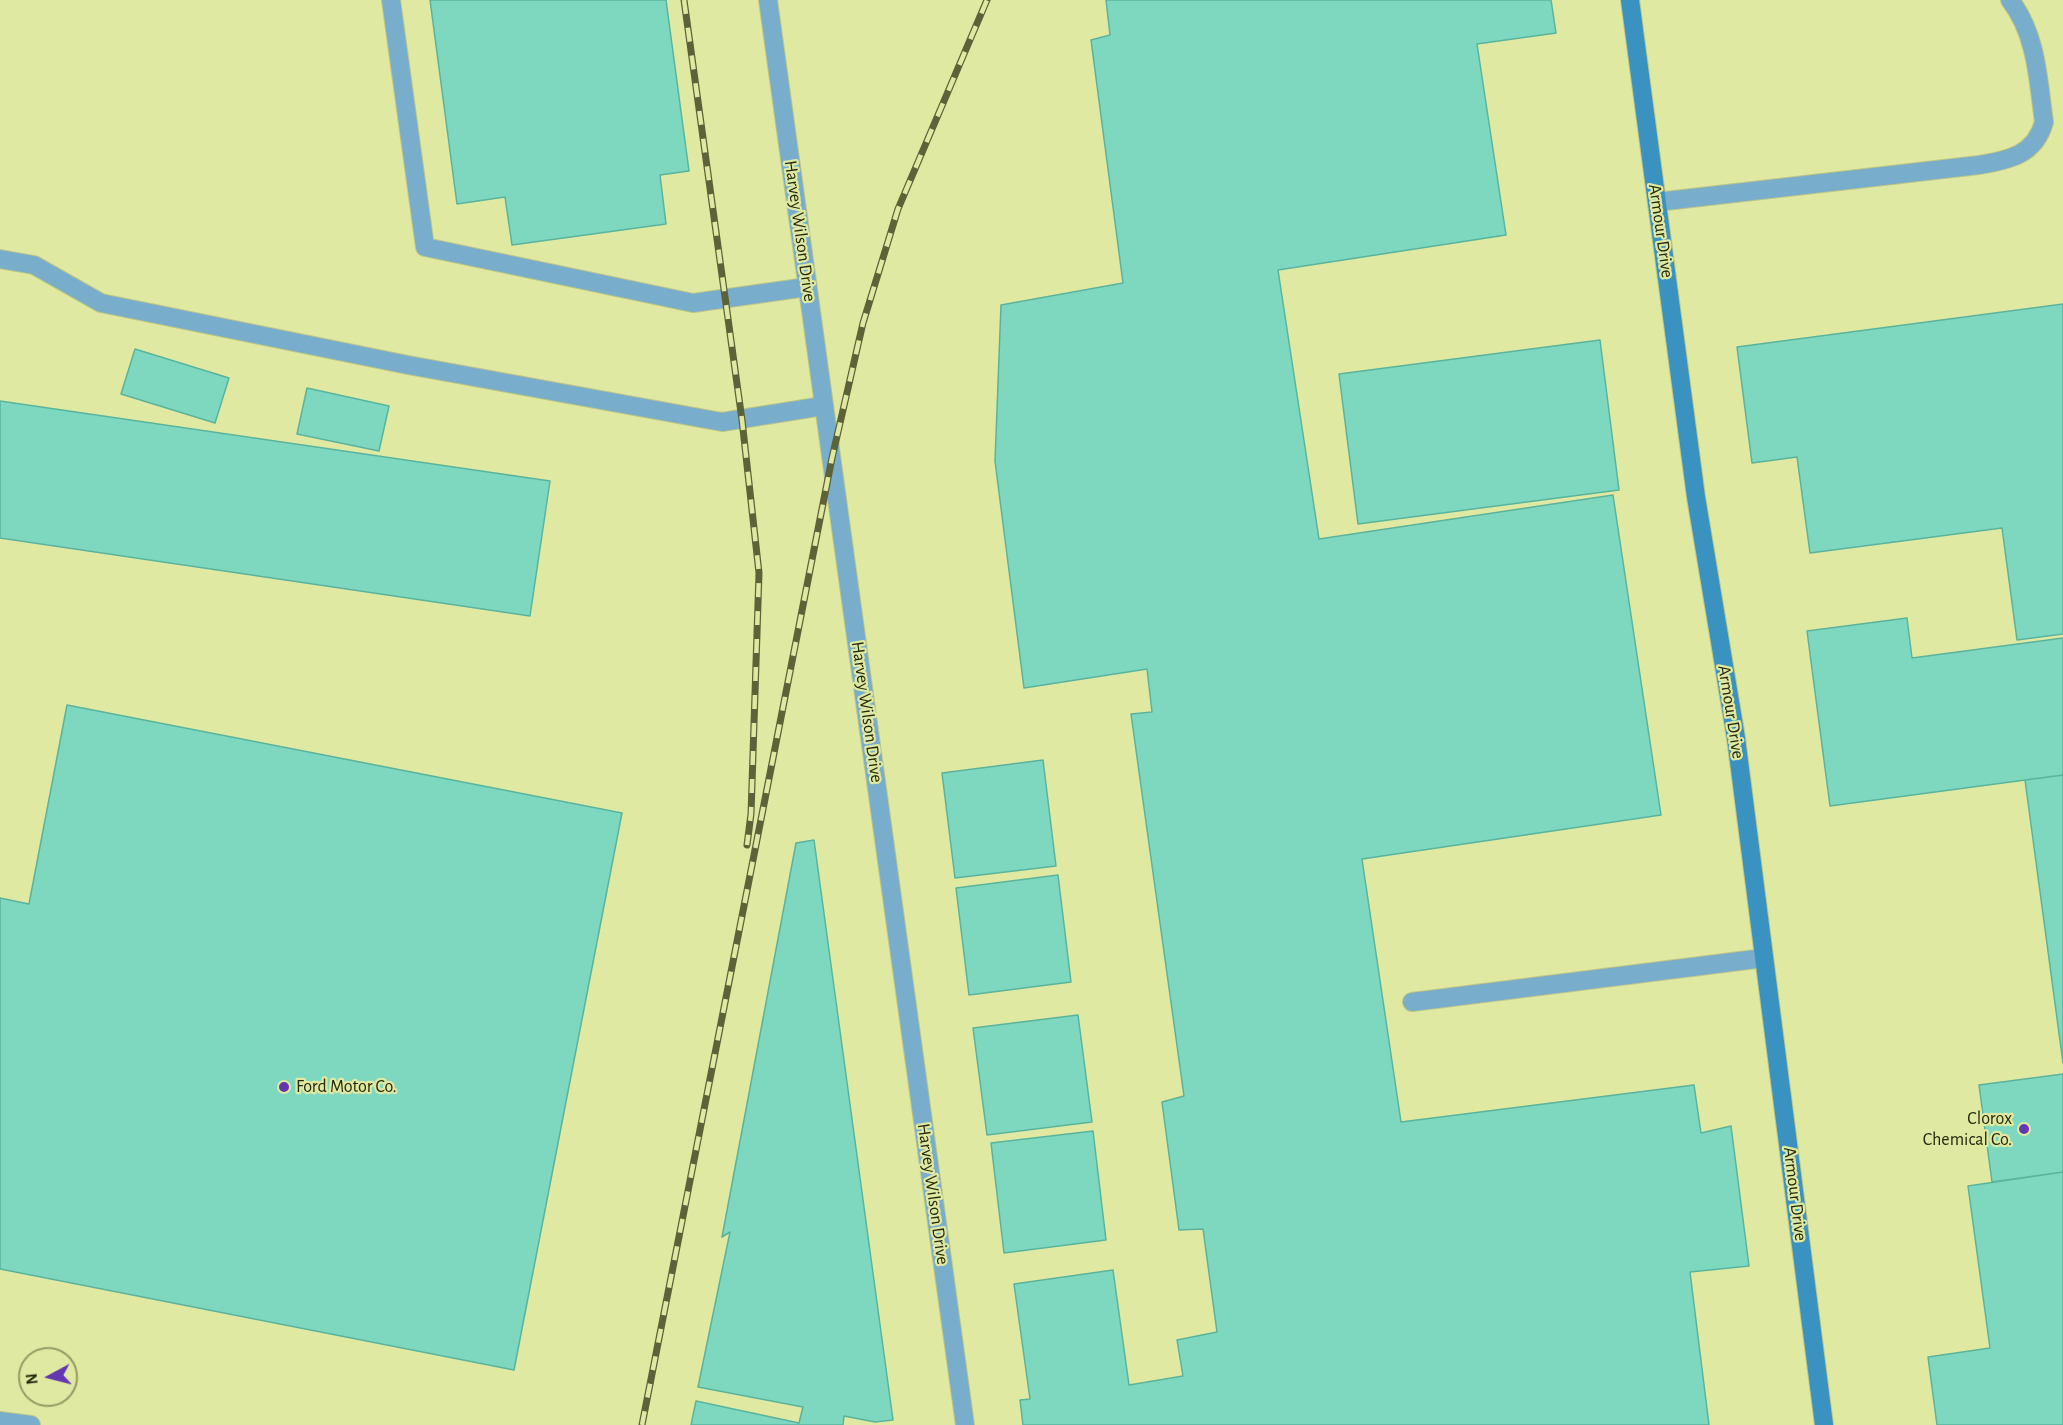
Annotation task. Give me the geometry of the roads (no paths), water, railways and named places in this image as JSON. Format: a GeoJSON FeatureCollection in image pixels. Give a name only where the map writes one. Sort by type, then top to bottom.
{"type":"FeatureCollection","features":[{"type":"Feature","properties":{"kind":"street"},"geometry":{"type":"LineString","coordinates":[[391,0],[425,247],[693,303],[807,287]]}},
{"type":"Feature","properties":{"kind":"street","name":"Harvey Wilson Drive"},"geometry":{"type":"LineString","coordinates":[[768,0],[965,1425]]}},
{"type":"Feature","properties":{"kind":"street","name":"Armour Drive"},"geometry":{"type":"LineString","coordinates":[[1630,0],[1696,497],[1736,738],[1824,1425]]}},
{"type":"Feature","properties":{"kind":"street"},"geometry":{"type":"LineString","coordinates":[[1657,202],[1979,165],[2010,160],[2025,153],[2041,134],[2044,122],[2033,44],[2018,10],[2010,0]]}},
{"type":"Feature","properties":{"kind":"street"},"geometry":{"type":"LineString","coordinates":[[0,259],[34,265],[101,303],[408,365],[722,422],[823,406]]}},
{"type":"Feature","properties":{"kind":"street"},"geometry":{"type":"LineString","coordinates":[[1412,1002],[1764,958]]}},
{"type":"Feature","properties":{"kind":"street"},"geometry":{"type":"LineString","coordinates":[[0,1421],[31,1425]]}},
{"type":"Feature","properties":{"kind":"railway"},"geometry":{"type":"LineString","coordinates":[[684,0],[742,420],[759,573],[751,814],[747,845]]}},
{"type":"Feature","properties":{"kind":"railway"},"geometry":{"type":"LineString","coordinates":[[642,1425],[832,458],[863,323],[898,209],[987,0]]}},
{"type":"Feature","properties":{"kind":"place","name":"Ford Motor Co."},"geometry":{"type":"Point","coordinates":[284,1087]}},
{"type":"Feature","properties":{"kind":"place","name":"Clorox Chemical Co."},"geometry":{"type":"Point","coordinates":[2024,1129]}}]}
